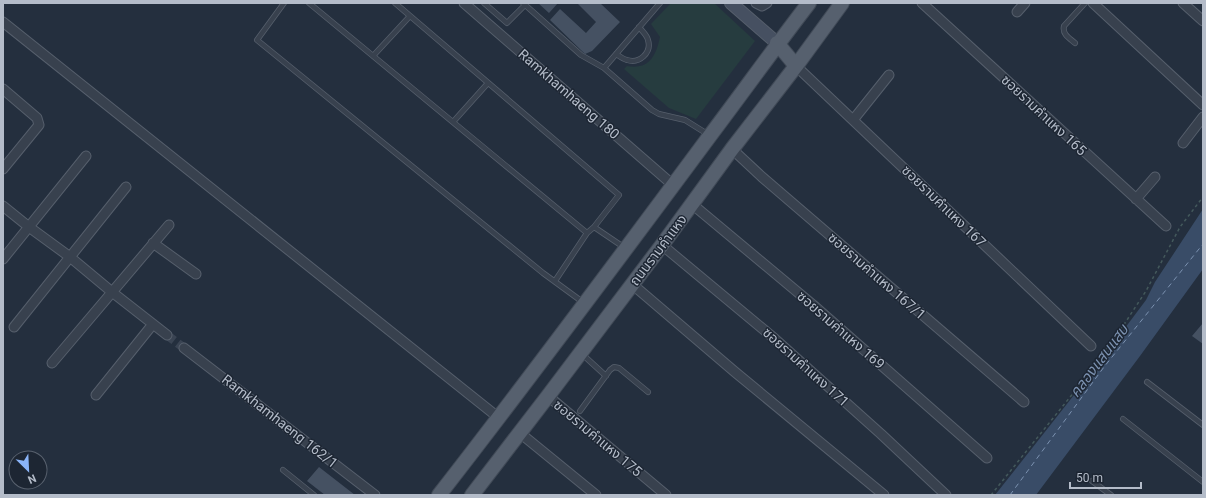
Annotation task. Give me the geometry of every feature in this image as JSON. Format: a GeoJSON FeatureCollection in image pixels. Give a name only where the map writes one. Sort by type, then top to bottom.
{"type":"FeatureCollection","features":[{"type":"Feature","properties":{"kind":"main road","name":"ถนนรามคำแหง"},"geometry":{"type":"LineString","coordinates":[[439,495],[586,304],[625,248],[710,136],[777,43],[809,3]]}},
{"type":"Feature","properties":{"kind":"main road","name":"ถนนรามคำแหง"},"geometry":{"type":"LineString","coordinates":[[472,495],[662,245],[842,3]]}},
{"type":"Feature","properties":{"kind":"main road"},"geometry":{"type":"LineString","coordinates":[[777,43],[796,66]]}},
{"type":"Feature","properties":{"kind":"street","name":"Ramkhamhaeng 180"},"geometry":{"type":"LineString","coordinates":[[464,3],[673,185]]}},
{"type":"Feature","properties":{"kind":"street"},"geometry":{"type":"LineString","coordinates":[[731,3],[777,43]]}},
{"type":"Feature","properties":{"kind":"street"},"geometry":{"type":"LineString","coordinates":[[756,3],[762,6],[767,3]]}},
{"type":"Feature","properties":{"kind":"street","name":"ซอยรามคำแหง 165"},"geometry":{"type":"LineString","coordinates":[[922,3],[1166,226]]}},
{"type":"Feature","properties":{"kind":"street"},"geometry":{"type":"LineString","coordinates":[[1017,12],[1025,3]]}},
{"type":"Feature","properties":{"kind":"street"},"geometry":{"type":"LineString","coordinates":[[1093,3],[1203,104]]}},
{"type":"Feature","properties":{"kind":"street"},"geometry":{"type":"LineString","coordinates":[[1183,3],[1203,21]]}},
{"type":"Feature","properties":{"kind":"street"},"geometry":{"type":"LineString","coordinates":[[3,22],[499,418]]}},
{"type":"Feature","properties":{"kind":"street","name":"ซอยรามคำแหง 167"},"geometry":{"type":"LineString","coordinates":[[796,66],[1091,346]]}},
{"type":"Feature","properties":{"kind":"street"},"geometry":{"type":"LineString","coordinates":[[853,120],[889,75]]}},
{"type":"Feature","properties":{"kind":"street"},"geometry":{"type":"LineString","coordinates":[[3,89],[37,118],[39,125],[3,169]]}},
{"type":"Feature","properties":{"kind":"street"},"geometry":{"type":"LineString","coordinates":[[1183,143],[1203,117]]}},
{"type":"Feature","properties":{"kind":"street","name":"ซอยรามคำแหง 167/1"},"geometry":{"type":"LineString","coordinates":[[732,149],[768,182],[1024,402]]}},
{"type":"Feature","properties":{"kind":"street"},"geometry":{"type":"LineString","coordinates":[[3,260],[86,156]]}},
{"type":"Feature","properties":{"kind":"street"},"geometry":{"type":"LineString","coordinates":[[1136,200],[1155,177]]}},
{"type":"Feature","properties":{"kind":"street"},"geometry":{"type":"LineString","coordinates":[[14,327],[126,187]]}},
{"type":"Feature","properties":{"kind":"street","name":"ซอยรามคำแหง 169"},"geometry":{"type":"LineString","coordinates":[[692,204],[813,305],[987,458]]}},
{"type":"Feature","properties":{"kind":"street"},"geometry":{"type":"LineString","coordinates":[[3,206],[168,335]]}},
{"type":"Feature","properties":{"kind":"street"},"geometry":{"type":"LineString","coordinates":[[52,363],[169,225]]}},
{"type":"Feature","properties":{"kind":"street"},"geometry":{"type":"LineString","coordinates":[[153,243],[196,274]]}},
{"type":"Feature","properties":{"kind":"street","name":"ซอยรามคำแหง 171"},"geometry":{"type":"LineString","coordinates":[[662,245],[775,339],[881,434],[946,495]]}},
{"type":"Feature","properties":{"kind":"street"},"geometry":{"type":"LineString","coordinates":[[632,284],[734,372],[884,495]]}},
{"type":"Feature","properties":{"kind":"street"},"geometry":{"type":"LineString","coordinates":[[96,395],[154,324]]}},
{"type":"Feature","properties":{"kind":"street","name":"Ramkhamhaeng 162/1"},"geometry":{"type":"LineString","coordinates":[[184,348],[375,495]]}},
{"type":"Feature","properties":{"kind":"street","name":"ซอยรามคำแหง 175"},"geometry":{"type":"LineString","coordinates":[[548,396],[666,495]]}},
{"type":"Feature","properties":{"kind":"street"},"geometry":{"type":"LineString","coordinates":[[520,433],[596,495]]}},
{"type":"Feature","properties":{"kind":"lane"},"geometry":{"type":"LineString","coordinates":[[284,3],[257,40],[555,281],[586,304]]}},
{"type":"Feature","properties":{"kind":"lane"},"geometry":{"type":"LineString","coordinates":[[309,3],[587,233]]}},
{"type":"Feature","properties":{"kind":"lane"},"geometry":{"type":"LineString","coordinates":[[395,3],[619,195],[594,227],[587,233],[555,281]]}},
{"type":"Feature","properties":{"kind":"lane"},"geometry":{"type":"LineString","coordinates":[[484,3],[507,22],[524,4],[581,55],[604,68],[652,110],[659,114],[685,120],[710,136]]}},
{"type":"Feature","properties":{"kind":"lane"},"geometry":{"type":"LineString","coordinates":[[604,68],[660,3]]}},
{"type":"Feature","properties":{"kind":"lane"},"geometry":{"type":"LineString","coordinates":[[1075,43],[1065,34],[1063,30],[1064,26],[1085,3]]}},
{"type":"Feature","properties":{"kind":"lane"},"geometry":{"type":"LineString","coordinates":[[373,56],[410,16]]}},
{"type":"Feature","properties":{"kind":"lane"},"geometry":{"type":"LineString","coordinates":[[616,54],[631,61],[641,60],[645,56],[648,51],[649,41],[639,27]]}},
{"type":"Feature","properties":{"kind":"lane"},"geometry":{"type":"LineString","coordinates":[[453,122],[488,83]]}},
{"type":"Feature","properties":{"kind":"lane"},"geometry":{"type":"LineString","coordinates":[[594,227],[625,248]]}},
{"type":"Feature","properties":{"kind":"lane"},"geometry":{"type":"LineString","coordinates":[[580,353],[606,376]]}},
{"type":"Feature","properties":{"kind":"lane"},"geometry":{"type":"LineString","coordinates":[[580,410],[610,370],[614,367],[618,368],[648,392]]}},
{"type":"Feature","properties":{"kind":"lane"},"geometry":{"type":"LineString","coordinates":[[1147,382],[1203,425]]}},
{"type":"Feature","properties":{"kind":"lane"},"geometry":{"type":"LineString","coordinates":[[1123,419],[1203,482]]}},
{"type":"Feature","properties":{"kind":"lane"},"geometry":{"type":"LineString","coordinates":[[283,470],[314,495]]}},
{"type":"Feature","properties":{"kind":"lane"},"geometry":{"type":"LineString","coordinates":[[1092,481],[1111,495]]}},
{"type":"Feature","properties":{"kind":"path"},"geometry":{"type":"LineString","coordinates":[[990,495],[1079,386],[1123,326],[1146,291],[1183,223],[1203,197]]}},
{"type":"Feature","properties":{"kind":"green space"},"geometry":{"type":"Polygon","coordinates":[[[671,3],[714,3],[755,41],[696,119],[669,108],[624,69],[627,66],[635,67],[646,64],[654,56],[660,37],[651,24],[671,3]]]}},
{"type":"Feature","properties":{"kind":"water"},"geometry":{"type":"Polygon","coordinates":[[[1203,209],[1203,269],[1140,356],[1036,495],[995,495],[1089,376],[1146,300],[1155,282],[1203,209]]]}},
{"type":"Feature","properties":{"kind":"building"},"geometry":{"type":"Polygon","coordinates":[[[538,3],[558,3],[549,13],[538,3]]]}},
{"type":"Feature","properties":{"kind":"building"},"geometry":{"type":"Polygon","coordinates":[[[577,3],[600,3],[620,22],[592,51],[585,54],[550,20],[560,9],[586,33],[596,22],[577,3]]]}},
{"type":"Feature","properties":{"kind":"building"},"geometry":{"type":"Polygon","coordinates":[[[1203,323],[1203,344],[1192,336],[1203,323]]]}},
{"type":"Feature","properties":{"kind":"building"},"geometry":{"type":"Polygon","coordinates":[[[319,467],[355,495],[325,495],[307,481],[319,467]]]}},
{"type":"Feature","properties":{"kind":"ferry route"},"geometry":{"type":"LineString","coordinates":[[1010,495],[1104,367],[1203,244]]}},
{"type":"Feature","properties":{"kind":"tunnel"},"geometry":{"type":"LineString","coordinates":[[167,335],[184,348]]}},
{"type":"Feature","properties":{"kind":"water label","name":"คลองแสนแสบ"},"geometry":{"type":"Point","coordinates":[1099,361]}}]}
